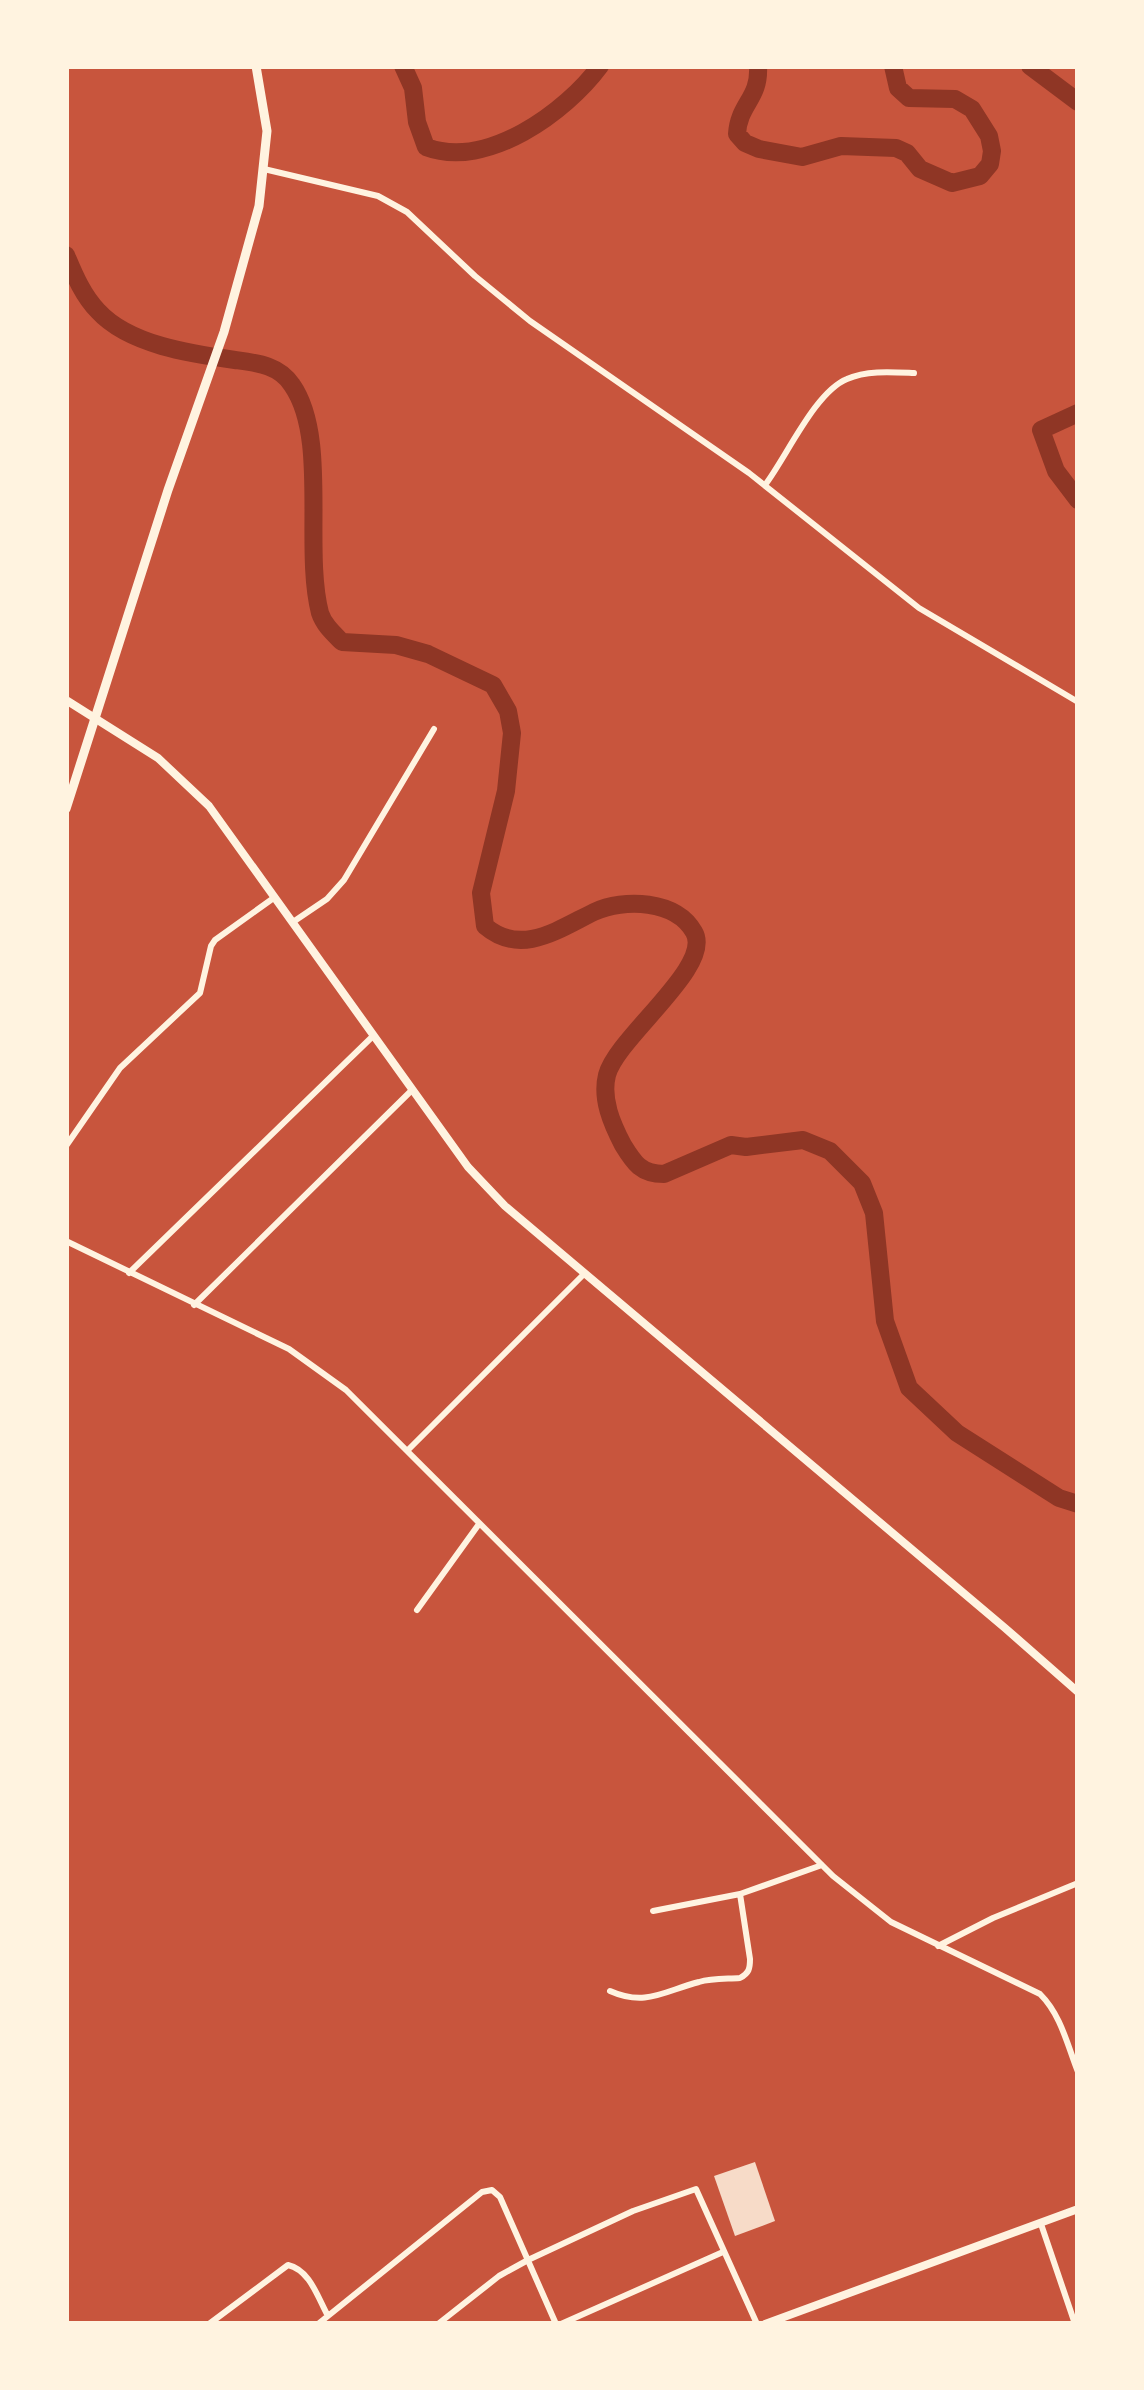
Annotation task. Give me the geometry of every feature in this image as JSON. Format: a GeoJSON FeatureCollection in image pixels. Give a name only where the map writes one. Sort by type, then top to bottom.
{"type":"FeatureCollection","features":[{"type":"Feature","properties":{"kind":"main road"},"geometry":{"type":"LineString","coordinates":[[66,809],[167,490],[224,332],[260,206],[267,147],[256,66]]}},
{"type":"Feature","properties":{"kind":"street"},"geometry":{"type":"LineString","coordinates":[[264,169],[378,196],[406,212],[530,321],[765,485],[919,608],[1078,702]]}},
{"type":"Feature","properties":{"kind":"street"},"geometry":{"type":"LineString","coordinates":[[765,485],[827,392],[852,376],[914,373]]}},
{"type":"Feature","properties":{"kind":"street"},"geometry":{"type":"LineString","coordinates":[[66,700],[158,758],[195,790],[488,1190],[1078,1692]]}},
{"type":"Feature","properties":{"kind":"street"},"geometry":{"type":"LineString","coordinates":[[292,922],[327,899],[344,880],[434,729]]}},
{"type":"Feature","properties":{"kind":"street"},"geometry":{"type":"LineString","coordinates":[[66,1146],[120,1068],[200,993],[215,940],[275,897]]}},
{"type":"Feature","properties":{"kind":"street"},"geometry":{"type":"LineString","coordinates":[[129,1273],[373,1036]]}},
{"type":"Feature","properties":{"kind":"street"},"geometry":{"type":"LineString","coordinates":[[194,1305],[412,1090]]}},
{"type":"Feature","properties":{"kind":"street"},"geometry":{"type":"LineString","coordinates":[[66,1241],[289,1349],[322,1370],[863,1901],[892,1922],[1040,1994],[1060,2024],[1078,2072]]}},
{"type":"Feature","properties":{"kind":"street"},"geometry":{"type":"LineString","coordinates":[[407,1450],[584,1274]]}},
{"type":"Feature","properties":{"kind":"street"},"geometry":{"type":"LineString","coordinates":[[418,1610],[478,1524]]}},
{"type":"Feature","properties":{"kind":"street"},"geometry":{"type":"LineString","coordinates":[[653,1911],[740,1894],[822,1865]]}},
{"type":"Feature","properties":{"kind":"street"},"geometry":{"type":"LineString","coordinates":[[938,1946],[1078,1883]]}},
{"type":"Feature","properties":{"kind":"street"},"geometry":{"type":"LineString","coordinates":[[610,1990],[646,1999],[702,1981],[745,1976],[750,1968],[740,1894]]}},
{"type":"Feature","properties":{"kind":"street"},"geometry":{"type":"LineString","coordinates":[[438,2324],[527,2260],[696,2188],[761,2324],[1078,2210]]}},
{"type":"Feature","properties":{"kind":"street"},"geometry":{"type":"LineString","coordinates":[[318,2324],[482,2192],[493,2190],[558,2324],[723,2252]]}},
{"type":"Feature","properties":{"kind":"street"},"geometry":{"type":"LineString","coordinates":[[1041,2224],[1075,2324]]}},
{"type":"Feature","properties":{"kind":"street"},"geometry":{"type":"LineString","coordinates":[[209,2324],[289,2265],[304,2272],[328,2316]]}},
{"type":"Feature","properties":{"kind":"building"},"geometry":{"type":"Polygon","coordinates":[[[755,2162],[775,2221],[735,2236],[714,2176],[755,2162]]]}},
{"type":"Feature","properties":{"kind":"waterway"},"geometry":{"type":"LineString","coordinates":[[403,66],[413,88],[426,147],[450,152],[474,151],[523,132],[567,101],[600,66]]}},
{"type":"Feature","properties":{"kind":"waterway"},"geometry":{"type":"LineString","coordinates":[[758,66],[756,86],[737,134],[745,143],[802,157],[841,146],[896,148],[920,169],[952,183],[980,176],[990,164],[992,151],[989,136],[972,109],[955,99],[909,98],[898,88],[893,66]]}},
{"type":"Feature","properties":{"kind":"waterway"},"geometry":{"type":"LineString","coordinates":[[1030,66],[1078,102]]}},
{"type":"Feature","properties":{"kind":"waterway"},"geometry":{"type":"LineString","coordinates":[[66,255],[93,305],[126,332],[181,351],[267,366],[292,385],[310,434],[315,586],[320,613],[335,635],[342,642],[396,645],[428,654],[493,685],[508,711],[512,733],[506,791],[481,893],[485,926],[499,935],[526,940],[594,912],[634,904],[675,913],[694,932],[696,946],[690,963],[614,1059],[607,1075],[609,1111],[635,1162],[644,1170],[664,1174],[731,1145],[803,1140],[830,1151],[862,1183],[874,1213],[885,1321],[909,1388],[957,1433],[1059,1498],[1078,1504]]}},
{"type":"Feature","properties":{"kind":"waterway"},"geometry":{"type":"LineString","coordinates":[[1078,413],[1041,430],[1056,471],[1078,500]]}}]}
